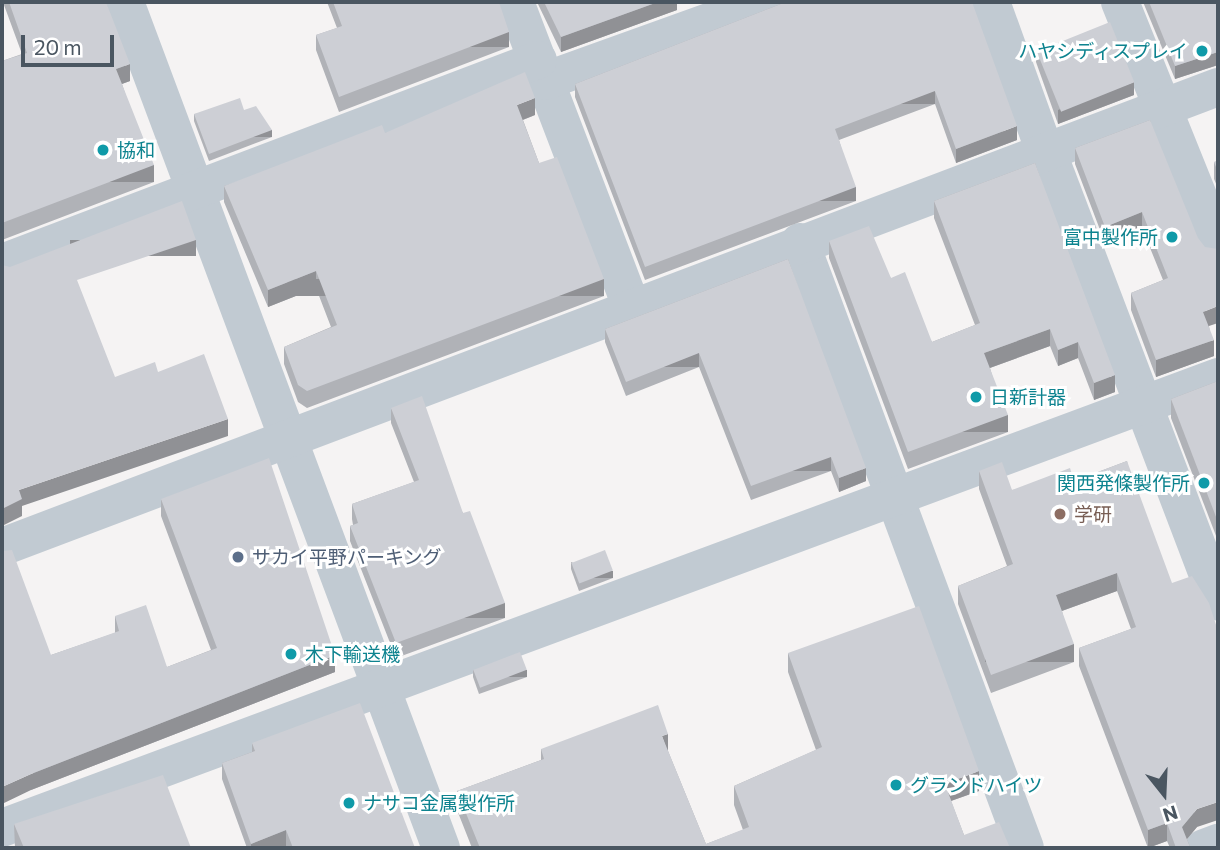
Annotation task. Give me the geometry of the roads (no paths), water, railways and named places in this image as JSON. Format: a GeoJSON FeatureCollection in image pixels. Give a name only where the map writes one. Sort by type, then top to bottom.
{"type":"FeatureCollection","features":[{"type":"Feature","properties":{"kind":"street"},"geometry":{"type":"LineString","coordinates":[[125,2],[441,848]]}},
{"type":"Feature","properties":{"kind":"street"},"geometry":{"type":"LineString","coordinates":[[516,2],[631,306]]}},
{"type":"Feature","properties":{"kind":"street"},"geometry":{"type":"LineString","coordinates":[[2,264],[196,189],[542,70],[764,2]]}},
{"type":"Feature","properties":{"kind":"street"},"geometry":{"type":"LineString","coordinates":[[991,2],[1218,602]]}},
{"type":"Feature","properties":{"kind":"street"},"geometry":{"type":"LineString","coordinates":[[1121,2],[1218,246]]}},
{"type":"Feature","properties":{"kind":"street"},"geometry":{"type":"LineString","coordinates":[[2,547],[291,442],[631,306],[1218,87]]}},
{"type":"Feature","properties":{"kind":"street"},"geometry":{"type":"LineString","coordinates":[[800,242],[1025,848]]}},
{"type":"Feature","properties":{"kind":"street"},"geometry":{"type":"LineString","coordinates":[[2,828],[1218,377]]}},
{"type":"Feature","properties":{"kind":"street"},"geometry":{"type":"LineString","coordinates":[[1204,848],[1218,843]]}},
{"type":"Feature","properties":{"kind":"place","name":"ハヤシディスプレイ"},"geometry":{"type":"Point","coordinates":[1202,51]}},
{"type":"Feature","properties":{"kind":"place","name":"協和"},"geometry":{"type":"Point","coordinates":[103,150]}},
{"type":"Feature","properties":{"kind":"place","name":"富中製作所"},"geometry":{"type":"Point","coordinates":[1172,237]}},
{"type":"Feature","properties":{"kind":"place","name":"日新計器"},"geometry":{"type":"Point","coordinates":[976,397]}},
{"type":"Feature","properties":{"kind":"place","name":"関西発條製作所"},"geometry":{"type":"Point","coordinates":[1204,483]}},
{"type":"Feature","properties":{"kind":"place","name":"学研"},"geometry":{"type":"Point","coordinates":[1060,514]}},
{"type":"Feature","properties":{"kind":"place","name":"サカイ平野パーキング"},"geometry":{"type":"Point","coordinates":[238,557]}},
{"type":"Feature","properties":{"kind":"place","name":"木下輸送機"},"geometry":{"type":"Point","coordinates":[291,654]}},
{"type":"Feature","properties":{"kind":"place","name":"グランドハイツ"},"geometry":{"type":"Point","coordinates":[896,785]}},
{"type":"Feature","properties":{"kind":"place","name":"ナサコ金属製作所"},"geometry":{"type":"Point","coordinates":[349,803]}}]}
